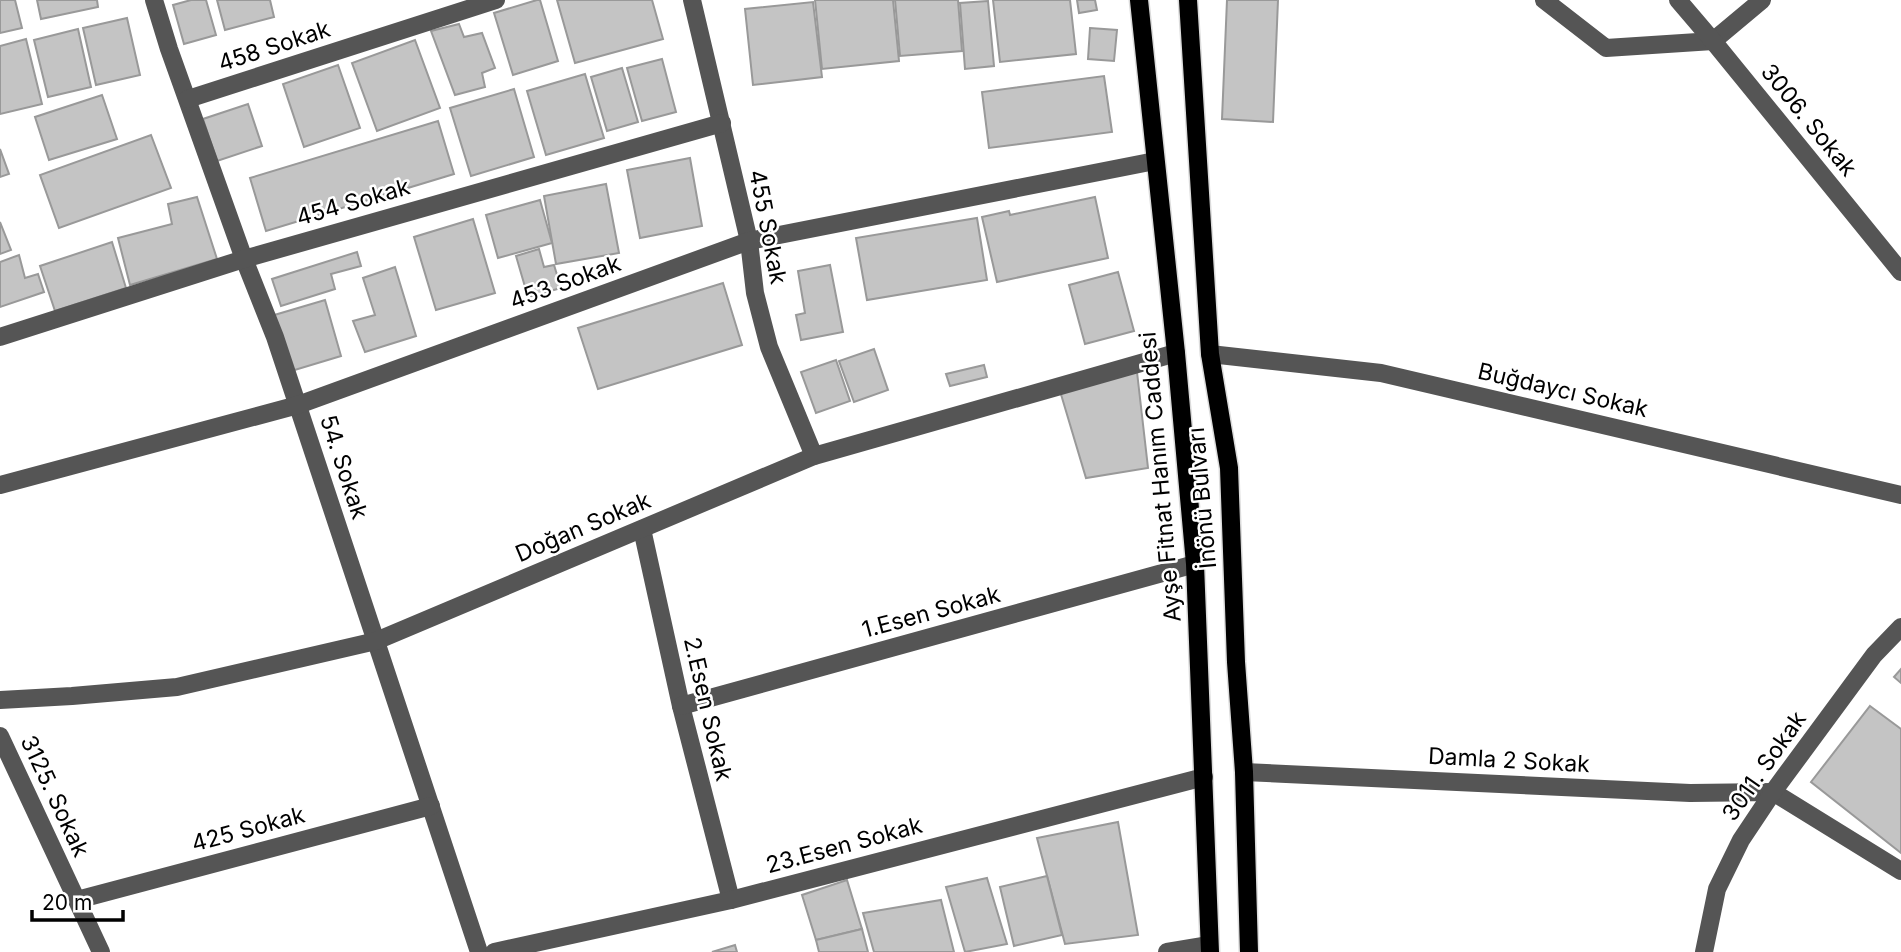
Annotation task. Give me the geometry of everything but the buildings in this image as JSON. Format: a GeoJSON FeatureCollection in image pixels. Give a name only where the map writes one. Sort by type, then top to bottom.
{"type":"FeatureCollection","features":[{"type":"Feature","properties":{"kind":"main road","name":"Ayşe Fitnat Hanım Caddesi"},"geometry":{"type":"LineString","coordinates":[[1139,0],[1195,564],[1209,948]]}},
{"type":"Feature","properties":{"kind":"main road","name":"İnönü Bulvarı"},"geometry":{"type":"LineString","coordinates":[[1188,0],[1210,354],[1229,468],[1236,662],[1244,772],[1249,952]]}},
{"type":"Feature","properties":{"kind":"street","name":"54. Sokak"},"geometry":{"type":"LineString","coordinates":[[154,0],[244,259],[275,337],[480,952]]}},
{"type":"Feature","properties":{"kind":"street","name":"458 Sokak"},"geometry":{"type":"LineString","coordinates":[[188,99],[496,0]]}},
{"type":"Feature","properties":{"kind":"street","name":"455 Sokak"},"geometry":{"type":"LineString","coordinates":[[692,0],[749,241],[755,293],[769,347],[814,456]]}},
{"type":"Feature","properties":{"kind":"street"},"geometry":{"type":"LineString","coordinates":[[1544,0],[1606,48],[1713,41],[1762,0]]}},
{"type":"Feature","properties":{"kind":"street","name":"3006. Sokak"},"geometry":{"type":"LineString","coordinates":[[1678,0],[1901,272]]}},
{"type":"Feature","properties":{"kind":"street","name":"454 Sokak"},"geometry":{"type":"LineString","coordinates":[[0,337],[244,259],[722,123]]}},
{"type":"Feature","properties":{"kind":"street","name":"453 Sokak"},"geometry":{"type":"LineString","coordinates":[[0,485],[298,405],[749,241],[1155,161]]}},
{"type":"Feature","properties":{"kind":"street","name":"Doğan Sokak"},"geometry":{"type":"LineString","coordinates":[[0,700],[177,687],[376,641],[814,456],[1176,353]]}},
{"type":"Feature","properties":{"kind":"street","name":"Buğdaycı Sokak"},"geometry":{"type":"LineString","coordinates":[[1210,354],[1381,373],[1901,495]]}},
{"type":"Feature","properties":{"kind":"street","name":"2.Esen Sokak"},"geometry":{"type":"LineString","coordinates":[[642,529],[681,706],[731,900]]}},
{"type":"Feature","properties":{"kind":"street","name":"1.Esen Sokak"},"geometry":{"type":"LineString","coordinates":[[681,706],[1195,564]]}},
{"type":"Feature","properties":{"kind":"street","name":"3011. Sokak"},"geometry":{"type":"LineString","coordinates":[[1704,952],[1717,889],[1741,840],[1874,655],[1901,627]]}},
{"type":"Feature","properties":{"kind":"street","name":"3125. Sokak"},"geometry":{"type":"LineString","coordinates":[[0,736],[101,952]]}},
{"type":"Feature","properties":{"kind":"street","name":"Damla 2 Sokak"},"geometry":{"type":"LineString","coordinates":[[1244,772],[1690,793],[1773,792]]}},
{"type":"Feature","properties":{"kind":"street","name":"23.Esen Sokak"},"geometry":{"type":"LineString","coordinates":[[494,952],[731,900],[1204,777]]}},
{"type":"Feature","properties":{"kind":"street"},"geometry":{"type":"LineString","coordinates":[[1773,792],[1901,870]]}},
{"type":"Feature","properties":{"kind":"street","name":"425 Sokak"},"geometry":{"type":"LineString","coordinates":[[77,900],[431,806]]}},
{"type":"Feature","properties":{"kind":"street"},"geometry":{"type":"LineString","coordinates":[[1167,952],[1209,948]]}}]}
